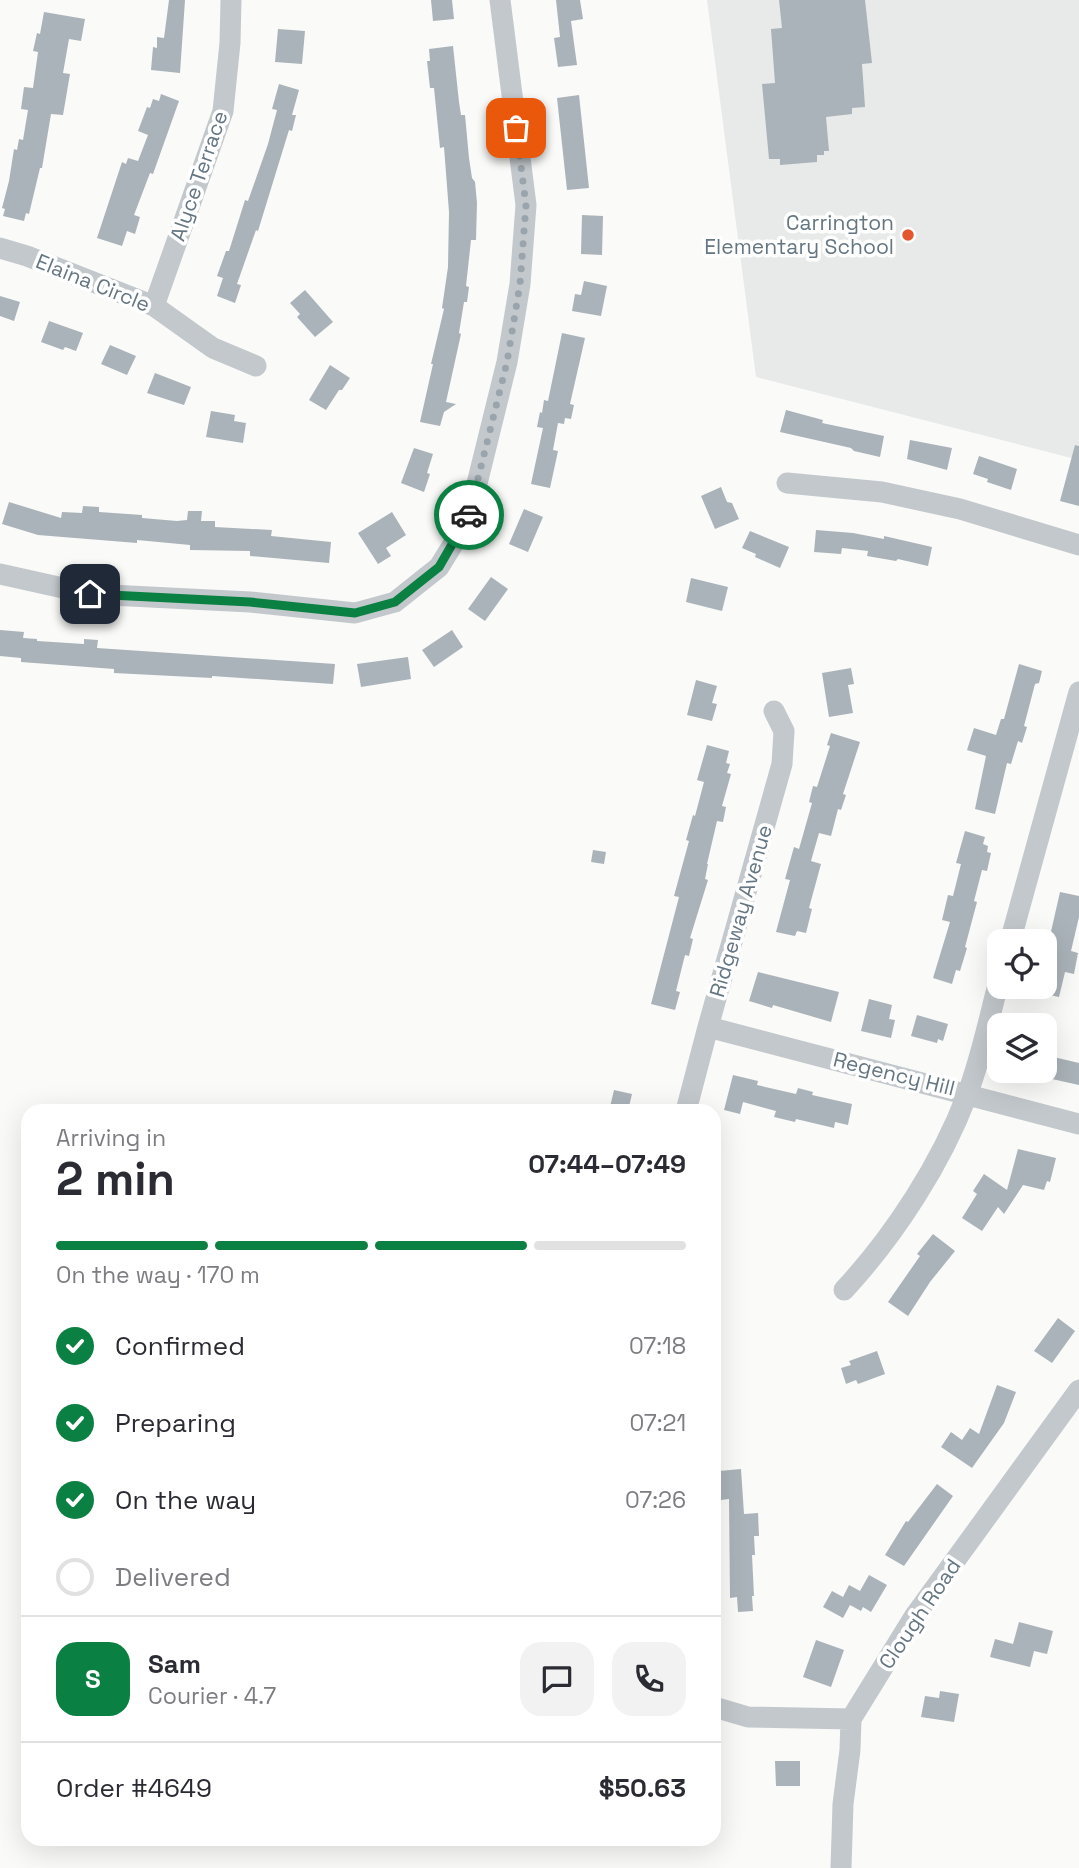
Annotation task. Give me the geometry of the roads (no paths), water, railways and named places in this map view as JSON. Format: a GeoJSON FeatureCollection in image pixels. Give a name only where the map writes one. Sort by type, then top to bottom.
{"type":"FeatureCollection","features":[{"type":"Feature","properties":{"kind":"street","name":"Alyce Terrace"},"geometry":{"type":"LineString","coordinates":[[154,306],[223,111],[232,0]]}},
{"type":"Feature","properties":{"kind":"street"},"geometry":{"type":"LineString","coordinates":[[0,573],[90,594],[250,602],[355,613],[395,602],[439,567],[468,520],[507,362],[520,284],[526,205],[500,0]]}},
{"type":"Feature","properties":{"kind":"street","name":"Elaina Circle"},"geometry":{"type":"LineString","coordinates":[[0,248],[154,306],[213,348],[256,366]]}},
{"type":"Feature","properties":{"kind":"street"},"geometry":{"type":"LineString","coordinates":[[787,483],[883,492],[960,509],[1079,545]]}},
{"type":"Feature","properties":{"kind":"street"},"geometry":{"type":"LineString","coordinates":[[1014,929],[1079,692]]}},
{"type":"Feature","properties":{"kind":"street","name":"Ridgeway Avenue"},"geometry":{"type":"LineString","coordinates":[[688,1104],[782,764],[784,731],[774,711]]}},
{"type":"Feature","properties":{"kind":"street"},"geometry":{"type":"LineString","coordinates":[[844,1290],[874,1258],[952,1131],[968,1094],[994,999]]}},
{"type":"Feature","properties":{"kind":"street","name":"Regency Hill"},"geometry":{"type":"LineString","coordinates":[[708,1027],[1079,1124]]}},
{"type":"Feature","properties":{"kind":"street","name":"Clough Road"},"geometry":{"type":"LineString","coordinates":[[841,1868],[843,1804],[851,1719],[914,1617],[1079,1390]]}},
{"type":"Feature","properties":{"kind":"street"},"geometry":{"type":"LineString","coordinates":[[721,1709],[748,1717],[851,1719]]}},
{"type":"Feature","properties":{"kind":"place","name":"Carrington Elementary School"},"geometry":{"type":"Point","coordinates":[908,235]}}]}
